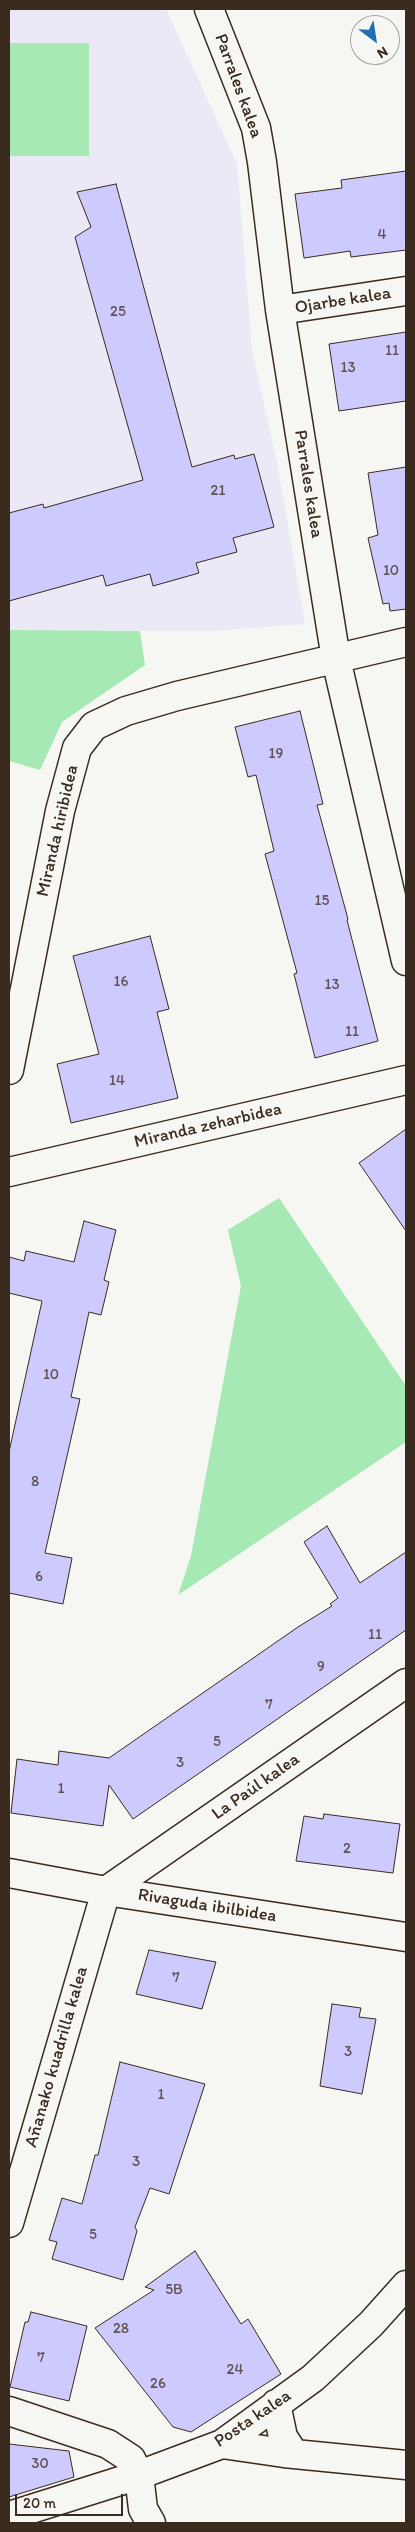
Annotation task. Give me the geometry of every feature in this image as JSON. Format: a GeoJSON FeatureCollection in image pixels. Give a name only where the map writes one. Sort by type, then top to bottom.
{"type":"FeatureCollection","features":[{"type":"Feature","properties":{"kind":"street","name":"Parrales kalea"},"geometry":{"type":"LineString","coordinates":[[209,9],[256,128],[262,162],[280,310],[336,659],[406,961]]}},
{"type":"Feature","properties":{"kind":"street","name":"Ojarbe kalea"},"geometry":{"type":"LineString","coordinates":[[280,310],[406,291]]}},
{"type":"Feature","properties":{"kind":"street","name":"Miranda hiribidea"},"geometry":{"type":"LineString","coordinates":[[9,1070],[60,811],[77,748],[94,726],[126,711],[177,696],[406,642]]}},
{"type":"Feature","properties":{"kind":"street","name":"Miranda zeharbidea"},"geometry":{"type":"LineString","coordinates":[[9,1172],[406,1080]]}},
{"type":"Feature","properties":{"kind":"street","name":"La Paúl kalea"},"geometry":{"type":"LineString","coordinates":[[106,1891],[406,1683]]}},
{"type":"Feature","properties":{"kind":"street","name":"Rivaguda ibilbidea"},"geometry":{"type":"LineString","coordinates":[[9,1873],[106,1891],[406,1937]]}},
{"type":"Feature","properties":{"kind":"street","name":"Añanako kuadrilla kalea"},"geometry":{"type":"LineString","coordinates":[[9,2223],[106,1891]]}},
{"type":"Feature","properties":{"kind":"street","name":"Posta kalea"},"geometry":{"type":"LineString","coordinates":[[9,2516],[139,2476],[222,2444],[313,2378],[371,2324],[406,2285]]}},
{"type":"Feature","properties":{"kind":"street"},"geometry":{"type":"LineString","coordinates":[[276,2404],[283,2437],[294,2454]]}},
{"type":"Feature","properties":{"kind":"street"},"geometry":{"type":"LineString","coordinates":[[9,2411],[108,2444],[131,2459],[139,2476],[143,2509],[151,2523]]}},
{"type":"Feature","properties":{"kind":"street"},"geometry":{"type":"LineString","coordinates":[[222,2444],[294,2454],[406,2465]]}},
{"type":"Feature","properties":{"kind":"shaded area"},"geometry":{"type":"Polygon","coordinates":[[[9,9],[166,9],[237,164],[252,351],[277,462],[305,624],[212,631],[9,630],[9,9]]]}},
{"type":"Feature","properties":{"kind":"green space"},"geometry":{"type":"Polygon","coordinates":[[[9,43],[89,43],[89,156],[9,156],[9,43]]]}},
{"type":"Feature","properties":{"kind":"green space"},"geometry":{"type":"Polygon","coordinates":[[[9,630],[140,631],[145,665],[62,722],[40,770],[9,761],[9,630]]]}},
{"type":"Feature","properties":{"kind":"green space"},"geometry":{"type":"Polygon","coordinates":[[[279,1198],[406,1386],[406,1442],[178,1595],[191,1556],[241,1286],[228,1230],[279,1198]]]}},
{"type":"Feature","properties":{"kind":"building"},"geometry":{"type":"Polygon","coordinates":[[[406,171],[406,250],[351,257],[350,251],[304,258],[295,194],[342,188],[341,180],[406,171]]]}},
{"type":"Feature","properties":{"kind":"building"},"geometry":{"type":"Polygon","coordinates":[[[116,184],[192,467],[234,455],[235,459],[254,454],[274,527],[233,538],[237,552],[196,563],[199,573],[153,586],[150,574],[106,586],[103,575],[9,601],[9,513],[43,504],[44,508],[143,480],[75,237],[91,227],[77,192],[116,184]]]}},
{"type":"Feature","properties":{"kind":"building"},"geometry":{"type":"Polygon","coordinates":[[[406,332],[406,401],[339,411],[329,344],[406,332]]]}},
{"type":"Feature","properties":{"kind":"building"},"geometry":{"type":"Polygon","coordinates":[[[406,467],[406,609],[390,611],[389,603],[383,604],[368,538],[378,535],[368,473],[406,467]]]}},
{"type":"Feature","properties":{"kind":"building"},"geometry":{"type":"Polygon","coordinates":[[[300,711],[323,804],[317,805],[378,1041],[315,1058],[294,974],[297,973],[265,854],[274,851],[256,775],[248,777],[235,727],[300,711]]]}},
{"type":"Feature","properties":{"kind":"building"},"geometry":{"type":"Polygon","coordinates":[[[150,936],[169,1009],[157,1012],[178,1098],[71,1123],[57,1064],[99,1054],[73,956],[150,936]]]}},
{"type":"Feature","properties":{"kind":"building"},"geometry":{"type":"Polygon","coordinates":[[[406,1129],[406,1231],[359,1163],[406,1129]]]}},
{"type":"Feature","properties":{"kind":"building"},"geometry":{"type":"Polygon","coordinates":[[[84,1221],[116,1230],[104,1280],[109,1282],[101,1315],[89,1312],[71,1397],[80,1399],[45,1553],[72,1558],[63,1604],[9,1593],[9,1452],[42,1301],[9,1293],[9,1257],[24,1261],[26,1251],[74,1262],[84,1221]]]}},
{"type":"Feature","properties":{"kind":"building"},"geometry":{"type":"Polygon","coordinates":[[[327,1526],[360,1583],[406,1552],[406,1630],[133,1819],[109,1785],[103,1826],[11,1813],[17,1759],[58,1765],[59,1751],[109,1758],[298,1627],[332,1606],[330,1604],[338,1598],[304,1542],[327,1526]]]}},
{"type":"Feature","properties":{"kind":"building"},"geometry":{"type":"Polygon","coordinates":[[[324,1814],[400,1824],[393,1873],[296,1861],[304,1816],[323,1819],[324,1814]]]}},
{"type":"Feature","properties":{"kind":"building"},"geometry":{"type":"Polygon","coordinates":[[[149,1950],[216,1962],[202,2009],[136,1994],[149,1950]]]}},
{"type":"Feature","properties":{"kind":"building"},"geometry":{"type":"Polygon","coordinates":[[[332,2004],[361,2008],[359,2017],[376,2019],[362,2094],[320,2086],[332,2004]]]}},
{"type":"Feature","properties":{"kind":"building"},"geometry":{"type":"Polygon","coordinates":[[[120,2062],[205,2084],[169,2194],[150,2188],[135,2227],[137,2231],[123,2280],[52,2259],[57,2242],[49,2240],[62,2198],[82,2204],[95,2155],[98,2155],[120,2062]]]}},
{"type":"Feature","properties":{"kind":"building"},"geometry":{"type":"Polygon","coordinates":[[[195,2251],[241,2324],[248,2319],[281,2374],[191,2432],[173,2427],[95,2328],[154,2290],[145,2287],[195,2251]]]}},
{"type":"Feature","properties":{"kind":"building"},"geometry":{"type":"Polygon","coordinates":[[[31,2312],[87,2326],[69,2401],[10,2387],[25,2322],[28,2322],[31,2312]]]}},
{"type":"Feature","properties":{"kind":"building"},"geometry":{"type":"Polygon","coordinates":[[[9,2444],[69,2451],[74,2477],[9,2497],[9,2444]]]}}]}
